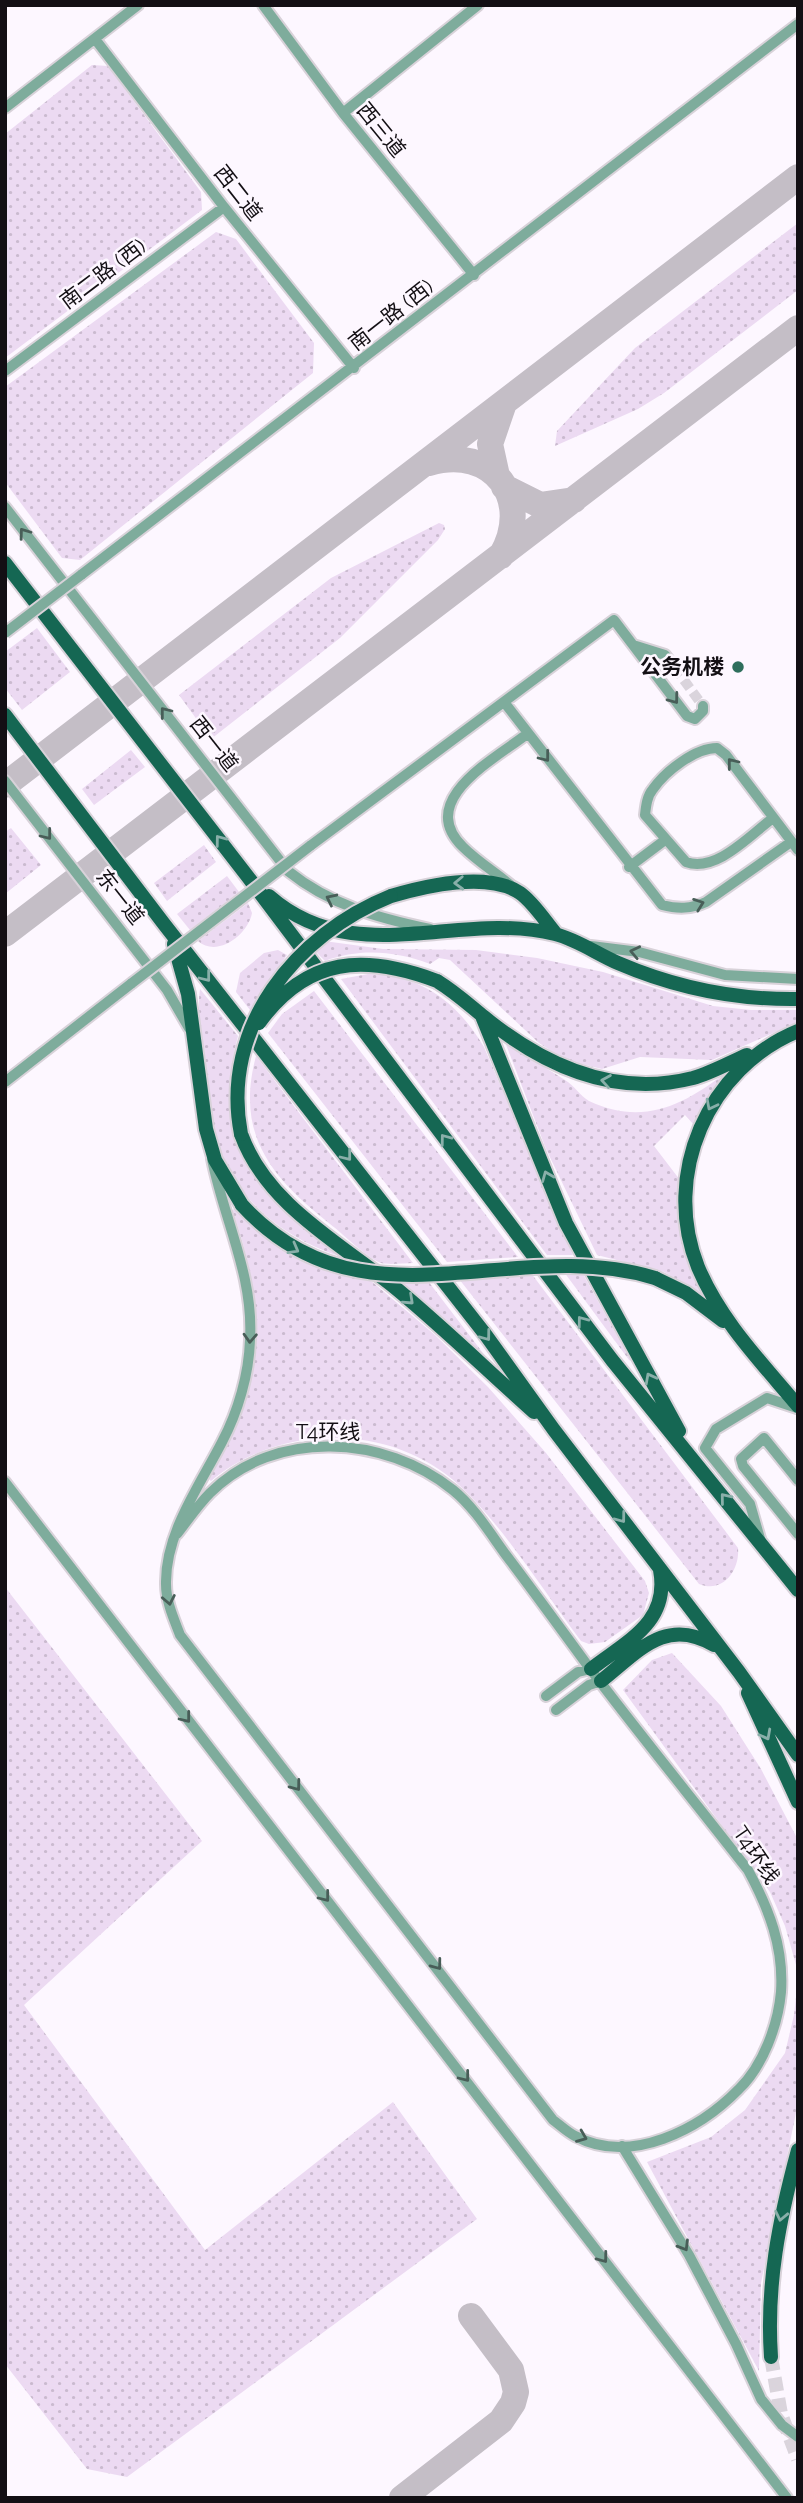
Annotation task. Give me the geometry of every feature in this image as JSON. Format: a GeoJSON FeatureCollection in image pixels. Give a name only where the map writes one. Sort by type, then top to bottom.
{"type":"FeatureCollection","features":[{"type":"Feature","properties":{"kind":"main road"},"geometry":{"type":"LineString","coordinates":[[5,563],[248,877],[612,1360],[798,1590]]}},
{"type":"Feature","properties":{"kind":"main road"},"geometry":{"type":"LineString","coordinates":[[5,715],[164,924],[477,1324],[554,1430],[739,1672],[798,1755]]}},
{"type":"Feature","properties":{"kind":"main road"},"geometry":{"type":"LineString","coordinates":[[248,877],[303,921],[340,933],[383,937],[488,928],[556,934],[617,962],[683,986],[745,999],[798,999]]}},
{"type":"Feature","properties":{"kind":"main road"},"geometry":{"type":"LineString","coordinates":[[554,1430],[399,1291],[275,1192],[253,1164],[241,1134],[236,1092],[246,1041],[269,994],[302,952],[352,914],[391,896],[419,888],[469,883],[502,886],[519,892],[556,934]]}},
{"type":"Feature","properties":{"kind":"main road"},"geometry":{"type":"LineString","coordinates":[[164,924],[182,967],[196,1042],[206,1129],[215,1160],[242,1205],[261,1226],[293,1248],[338,1268],[367,1273],[430,1275],[593,1266],[654,1278],[706,1306],[737,1334],[798,1407]]}},
{"type":"Feature","properties":{"kind":"main road"},"geometry":{"type":"LineString","coordinates":[[246,1041],[286,994],[315,974],[333,967],[384,964],[437,981],[463,997],[482,1016],[536,1054],[573,1073],[604,1081],[639,1085],[674,1082],[711,1072],[798,1031]]}},
{"type":"Feature","properties":{"kind":"main road"},"geometry":{"type":"LineString","coordinates":[[482,1016],[566,1223],[695,1460]]}},
{"type":"Feature","properties":{"kind":"main road"},"geometry":{"type":"LineString","coordinates":[[737,1334],[705,1280],[692,1247],[688,1180],[698,1134],[724,1084],[767,1045]]}},
{"type":"Feature","properties":{"kind":"main road"},"geometry":{"type":"LineString","coordinates":[[591,1669],[654,1617],[663,1586],[659,1568]]}},
{"type":"Feature","properties":{"kind":"main road"},"geometry":{"type":"LineString","coordinates":[[601,1681],[650,1642],[665,1634],[698,1636],[722,1650]]}},
{"type":"Feature","properties":{"kind":"main road"},"geometry":{"type":"LineString","coordinates":[[739,1672],[798,1802]]}},
{"type":"Feature","properties":{"kind":"main road"},"geometry":{"type":"LineString","coordinates":[[771,2357],[768,2313],[772,2265],[798,2150]]}},
{"type":"Feature","properties":{"kind":"street"},"geometry":{"type":"LineString","coordinates":[[5,108],[138,5]]}},
{"type":"Feature","properties":{"kind":"street","name":"西三道"},"geometry":{"type":"LineString","coordinates":[[263,5],[343,113],[474,275]]}},
{"type":"Feature","properties":{"kind":"street"},"geometry":{"type":"LineString","coordinates":[[343,113],[478,5]]}},
{"type":"Feature","properties":{"kind":"street","name":"南一路 (西)"},"geometry":{"type":"LineString","coordinates":[[5,633],[354,368],[798,24]]}},
{"type":"Feature","properties":{"kind":"street","name":"西二道"},"geometry":{"type":"LineString","coordinates":[[95,38],[224,207],[354,368]]}},
{"type":"Feature","properties":{"kind":"street","name":"南二路 (西)"},"geometry":{"type":"LineString","coordinates":[[5,371],[224,207]]}},
{"type":"Feature","properties":{"kind":"street","name":"西一道"},"geometry":{"type":"LineString","coordinates":[[5,507],[289,871],[310,888],[358,911],[443,931]]}},
{"type":"Feature","properties":{"kind":"street"},"geometry":{"type":"LineString","coordinates":[[5,1082],[310,846],[614,620],[687,716],[695,719],[704,711],[703,706]]}},
{"type":"Feature","properties":{"kind":"street"},"geometry":{"type":"LineString","coordinates":[[634,645],[665,655],[675,668]]}},
{"type":"Feature","properties":{"kind":"street"},"geometry":{"type":"LineString","coordinates":[[504,702],[629,867],[662,905],[694,907],[706,902],[794,846],[726,755],[717,748],[709,748],[690,757],[651,790],[645,815],[686,862],[705,864],[773,818]]}},
{"type":"Feature","properties":{"kind":"street"},"geometry":{"type":"LineString","coordinates":[[519,892],[463,847],[451,829],[449,806],[459,786],[527,734]]}},
{"type":"Feature","properties":{"kind":"street","name":"东一道"},"geometry":{"type":"LineString","coordinates":[[5,781],[167,990],[196,1042]]}},
{"type":"Feature","properties":{"kind":"street"},"geometry":{"type":"LineString","coordinates":[[629,867],[665,840]]}},
{"type":"Feature","properties":{"kind":"street"},"geometry":{"type":"LineString","coordinates":[[585,946],[639,952],[725,975],[798,979]]}},
{"type":"Feature","properties":{"kind":"street"},"geometry":{"type":"LineString","coordinates":[[177,1534],[235,1411],[246,1377],[250,1341],[244,1271],[218,1189],[206,1129]]}},
{"type":"Feature","properties":{"kind":"street"},"geometry":{"type":"LineString","coordinates":[[762,1545],[750,1504],[705,1448],[716,1429],[767,1398],[798,1407]]}},
{"type":"Feature","properties":{"kind":"street"},"geometry":{"type":"LineString","coordinates":[[798,1480],[764,1438],[741,1459],[743,1466],[798,1534]]}},
{"type":"Feature","properties":{"kind":"street","name":"T4环线"},"geometry":{"type":"LineString","coordinates":[[318,1447],[351,1447],[388,1455],[420,1468],[454,1491],[483,1524],[591,1669],[748,1870],[775,1928],[780,1960],[781,1993],[775,2022],[762,2057],[740,2088],[697,2125],[656,2142],[622,2146],[576,2136],[553,2120],[180,1635],[170,1609],[166,1584],[169,1559],[177,1534],[211,1492],[254,1462],[285,1451],[318,1447]]}},
{"type":"Feature","properties":{"kind":"street"},"geometry":{"type":"LineString","coordinates":[[5,1482],[788,2498]]}},
{"type":"Feature","properties":{"kind":"street"},"geometry":{"type":"LineString","coordinates":[[546,1696],[579,1672],[591,1669]]}},
{"type":"Feature","properties":{"kind":"street"},"geometry":{"type":"LineString","coordinates":[[556,1710],[589,1685],[601,1681]]}},
{"type":"Feature","properties":{"kind":"street"},"geometry":{"type":"LineString","coordinates":[[622,2146],[689,2255],[736,2344],[761,2399],[782,2426],[798,2437]]}},
{"type":"Feature","properties":{"kind":"shaded area"},"geometry":{"type":"Polygon","coordinates":[[[92,65],[108,66],[201,192],[202,210],[5,358],[5,134],[92,65]]]}},
{"type":"Feature","properties":{"kind":"shaded area"},"geometry":{"type":"Polygon","coordinates":[[[798,223],[798,290],[664,393],[638,409],[555,446],[557,431],[635,348],[798,223]]]}},
{"type":"Feature","properties":{"kind":"shaded area"},"geometry":{"type":"Polygon","coordinates":[[[216,232],[236,239],[314,343],[313,373],[80,560],[62,558],[5,482],[5,387],[216,232]]]}},
{"type":"Feature","properties":{"kind":"shaded area"},"geometry":{"type":"Polygon","coordinates":[[[439,523],[444,525],[445,529],[438,540],[340,638],[211,739],[179,695],[331,578],[439,523]]]}},
{"type":"Feature","properties":{"kind":"shaded area"},"geometry":{"type":"Polygon","coordinates":[[[37,628],[70,672],[22,710],[5,688],[5,652],[37,628]]]}},
{"type":"Feature","properties":{"kind":"shaded area"},"geometry":{"type":"Polygon","coordinates":[[[131,750],[145,767],[94,805],[82,789],[131,750]]]}},
{"type":"Feature","properties":{"kind":"shaded area"},"geometry":{"type":"Polygon","coordinates":[[[11,828],[41,865],[5,894],[5,832],[11,828]]]}},
{"type":"Feature","properties":{"kind":"shaded area"},"geometry":{"type":"Polygon","coordinates":[[[204,845],[216,862],[167,901],[154,883],[204,845]]]}},
{"type":"Feature","properties":{"kind":"shaded area"},"geometry":{"type":"Polygon","coordinates":[[[227,876],[239,892],[190,930],[177,914],[227,876]]]}},
{"type":"Feature","properties":{"kind":"shaded area"},"geometry":{"type":"Polygon","coordinates":[[[248,903],[252,913],[249,921],[245,929],[231,942],[214,947],[198,941],[248,903]]]}},
{"type":"Feature","properties":{"kind":"shaded area"},"geometry":{"type":"Polygon","coordinates":[[[324,941],[383,949],[476,950],[537,958],[603,972],[713,1006],[751,1010],[798,1010],[798,1022],[712,1060],[640,1057],[602,1069],[565,1060],[539,1043],[450,960],[439,958],[430,964],[404,956],[364,953],[325,961],[315,951],[324,941]]]}},
{"type":"Feature","properties":{"kind":"shaded area"},"geometry":{"type":"Polygon","coordinates":[[[278,950],[287,955],[250,1010],[236,992],[240,973],[264,953],[278,950]]]}},
{"type":"Feature","properties":{"kind":"shaded area"},"geometry":{"type":"Polygon","coordinates":[[[368,974],[405,979],[436,994],[450,1004],[473,1031],[484,1047],[573,1255],[547,1255],[341,979],[368,974]]]}},
{"type":"Feature","properties":{"kind":"shaded area"},"geometry":{"type":"Polygon","coordinates":[[[200,989],[238,1036],[230,1077],[230,1112],[236,1142],[248,1168],[266,1192],[289,1214],[349,1259],[301,1240],[280,1226],[260,1210],[230,1172],[220,1148],[212,1116],[200,1017],[200,989]]]}},
{"type":"Feature","properties":{"kind":"shaded area"},"geometry":{"type":"Polygon","coordinates":[[[314,991],[518,1257],[447,1262],[268,1033],[282,1014],[314,991]]]}},
{"type":"Feature","properties":{"kind":"shaded area"},"geometry":{"type":"Polygon","coordinates":[[[505,1042],[568,1082],[589,1101],[627,1112],[661,1109],[677,1103],[724,1074],[694,1125],[685,1115],[654,1146],[680,1180],[682,1211],[709,1298],[664,1272],[597,1255],[546,1149],[505,1042]]]}},
{"type":"Feature","properties":{"kind":"shaded area"},"geometry":{"type":"Polygon","coordinates":[[[256,1056],[413,1263],[385,1264],[376,1261],[309,1207],[275,1171],[263,1152],[250,1109],[256,1056]]]}},
{"type":"Feature","properties":{"kind":"shaded area"},"geometry":{"type":"Polygon","coordinates":[[[236,1208],[275,1245],[304,1262],[370,1280],[435,1335],[488,1387],[546,1453],[645,1581],[649,1593],[643,1615],[605,1642],[589,1644],[581,1641],[508,1540],[476,1502],[432,1465],[402,1450],[369,1441],[336,1438],[302,1440],[270,1448],[239,1462],[211,1481],[209,1479],[227,1446],[240,1413],[254,1348],[255,1315],[251,1281],[244,1246],[232,1210],[236,1208]]]}},
{"type":"Feature","properties":{"kind":"shaded area"},"geometry":{"type":"Polygon","coordinates":[[[564,1272],[582,1272],[631,1361],[629,1360],[564,1272]]]}},
{"type":"Feature","properties":{"kind":"shaded area"},"geometry":{"type":"Polygon","coordinates":[[[531,1273],[738,1548],[733,1572],[722,1583],[716,1586],[699,1584],[459,1279],[531,1273]]]}},
{"type":"Feature","properties":{"kind":"shaded area"},"geometry":{"type":"Polygon","coordinates":[[[400,1281],[428,1281],[486,1357],[484,1357],[400,1281]]]}},
{"type":"Feature","properties":{"kind":"shaded area"},"geometry":{"type":"Polygon","coordinates":[[[5,1587],[202,1841],[24,2005],[205,2250],[393,2102],[477,2219],[127,2477],[87,2469],[5,2364],[5,1587]]]}},
{"type":"Feature","properties":{"kind":"shaded area"},"geometry":{"type":"Polygon","coordinates":[[[672,1653],[721,1706],[761,1769],[798,1840],[798,1972],[785,1926],[770,1892],[623,1690],[652,1660],[672,1653]]]}},
{"type":"Feature","properties":{"kind":"shaded area"},"geometry":{"type":"Polygon","coordinates":[[[798,1979],[798,2103],[761,2283],[759,2371],[647,2162],[711,2137],[745,2110],[785,2053],[794,2015],[798,1979]]]}},
{"type":"Feature","properties":{"kind":"taxiway"},"geometry":{"type":"LineString","coordinates":[[5,785],[798,177]]}},
{"type":"Feature","properties":{"kind":"taxiway"},"geometry":{"type":"LineString","coordinates":[[5,934],[798,328]]}},
{"type":"Feature","properties":{"kind":"taxiway"},"geometry":{"type":"LineString","coordinates":[[497,476],[490,444],[503,406]]}},
{"type":"Feature","properties":{"kind":"taxiway"},"geometry":{"type":"LineString","coordinates":[[429,463],[452,459],[472,462],[489,469],[501,481],[510,497],[513,515],[510,535],[501,556]]}},
{"type":"Feature","properties":{"kind":"taxiway"},"geometry":{"type":"LineString","coordinates":[[504,487],[540,505],[574,500]]}},
{"type":"Feature","properties":{"kind":"taxiway"},"geometry":{"type":"LineString","coordinates":[[402,2498],[501,2421],[513,2403],[516,2392],[511,2370],[471,2316]]}},
{"type":"Feature","properties":{"kind":"tunnel"},"geometry":{"type":"LineString","coordinates":[[675,668],[703,706]]}},
{"type":"Feature","properties":{"kind":"tunnel"},"geometry":{"type":"LineString","coordinates":[[771,2357],[781,2414],[798,2459]]}},
{"type":"Feature","properties":{"kind":"place","name":"公务机楼"},"geometry":{"type":"Point","coordinates":[738,667]}}]}
